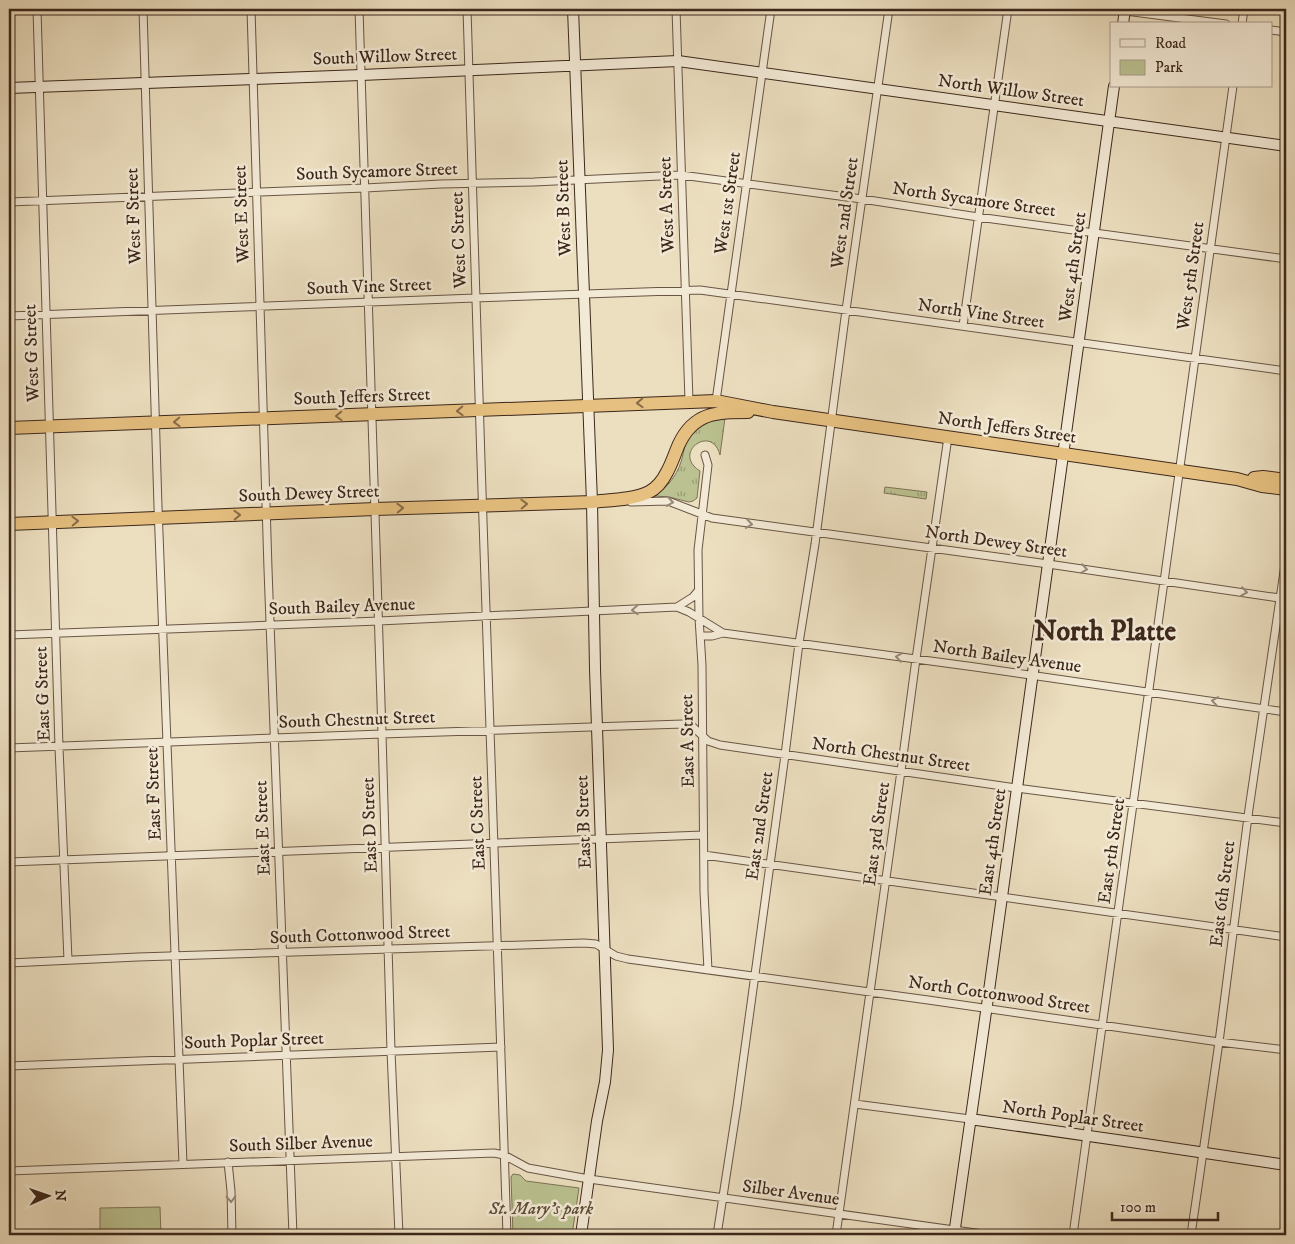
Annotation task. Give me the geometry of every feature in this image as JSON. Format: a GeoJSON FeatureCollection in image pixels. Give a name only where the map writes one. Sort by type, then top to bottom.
{"type":"FeatureCollection","features":[{"type":"Feature","properties":{"kind":"highway","name":"South Jeffers Street"},"geometry":{"type":"LineString","coordinates":[[9,428],[716,400]]}},
{"type":"Feature","properties":{"kind":"highway","name":"North Jeffers Street"},"geometry":{"type":"LineString","coordinates":[[716,400],[773,412],[831,421],[1237,478],[1262,486],[1286,489]]}},
{"type":"Feature","properties":{"kind":"highway","name":"North Jeffers Street"},"geometry":{"type":"LineString","coordinates":[[642,495],[654,488],[664,478],[682,437],[694,422],[719,412],[773,412]]}},
{"type":"Feature","properties":{"kind":"highway","name":"North Jeffers Street"},"geometry":{"type":"LineString","coordinates":[[1237,478],[1262,477],[1286,480]]}},
{"type":"Feature","properties":{"kind":"highway","name":"South Dewey Street"},"geometry":{"type":"LineString","coordinates":[[9,524],[592,502],[642,495]]}},
{"type":"Feature","properties":{"kind":"main road","name":"West B Street"},"geometry":{"type":"LineString","coordinates":[[573,9],[588,406]]}},
{"type":"Feature","properties":{"kind":"main road","name":"South Willow Street"},"geometry":{"type":"LineString","coordinates":[[9,88],[678,61],[762,72]]}},
{"type":"Feature","properties":{"kind":"main road","name":"North Willow Street"},"geometry":{"type":"LineString","coordinates":[[762,72],[1286,146]]}},
{"type":"Feature","properties":{"kind":"main road","name":"West 4th Street"},"geometry":{"type":"LineString","coordinates":[[1064,453],[1114,88]]}},
{"type":"Feature","properties":{"kind":"main road","name":"East B Street"},"geometry":{"type":"LineString","coordinates":[[581,1235],[608,1050],[596,727],[592,502],[588,406]]}},
{"type":"Feature","properties":{"kind":"main road","name":"East 4th Street"},"geometry":{"type":"LineString","coordinates":[[954,1233],[1064,453]]}},
{"type":"Feature","properties":{"kind":"main road","name":"North Poplar Street"},"geometry":{"type":"LineString","coordinates":[[970,1119],[1286,1165]]}},
{"type":"Feature","properties":{"kind":"street","name":"West G Street"},"geometry":{"type":"LineString","coordinates":[[37,9],[50,427]]}},
{"type":"Feature","properties":{"kind":"street","name":"West F Street"},"geometry":{"type":"LineString","coordinates":[[143,9],[156,423]]}},
{"type":"Feature","properties":{"kind":"street","name":"West E Street"},"geometry":{"type":"LineString","coordinates":[[251,9],[264,419]]}},
{"type":"Feature","properties":{"kind":"street","name":"East D Street"},"geometry":{"type":"LineString","coordinates":[[359,9],[391,1051],[399,1235]]}},
{"type":"Feature","properties":{"kind":"street","name":"West C Street"},"geometry":{"type":"LineString","coordinates":[[466,9],[479,410]]}},
{"type":"Feature","properties":{"kind":"street","name":"West A Street"},"geometry":{"type":"LineString","coordinates":[[676,9],[689,401]]}},
{"type":"Feature","properties":{"kind":"street","name":"West 1st Street"},"geometry":{"type":"LineString","coordinates":[[716,400],[771,9]]}},
{"type":"Feature","properties":{"kind":"street","name":"West 2nd Street"},"geometry":{"type":"LineString","coordinates":[[831,421],[889,9]]}},
{"type":"Feature","properties":{"kind":"street"},"geometry":{"type":"LineString","coordinates":[[963,326],[1008,9]]}},
{"type":"Feature","properties":{"kind":"street"},"geometry":{"type":"LineString","coordinates":[[1110,9],[1212,22]]}},
{"type":"Feature","properties":{"kind":"street"},"geometry":{"type":"LineString","coordinates":[[1242,22],[1244,9]]}},
{"type":"Feature","properties":{"kind":"street"},"geometry":{"type":"LineString","coordinates":[[1272,30],[1286,32]]}},
{"type":"Feature","properties":{"kind":"street","name":"West 5th Street"},"geometry":{"type":"LineString","coordinates":[[1179,470],[1233,88]]}},
{"type":"Feature","properties":{"kind":"street","name":"South Sycamore Street"},"geometry":{"type":"LineString","coordinates":[[9,202],[682,175],[746,184]]}},
{"type":"Feature","properties":{"kind":"street","name":"North Sycamore Street"},"geometry":{"type":"LineString","coordinates":[[746,184],[1286,259]]}},
{"type":"Feature","properties":{"kind":"street","name":"South Vine Street"},"geometry":{"type":"LineString","coordinates":[[9,316],[685,290],[731,294]]}},
{"type":"Feature","properties":{"kind":"street","name":"North Vine Street"},"geometry":{"type":"LineString","coordinates":[[731,294],[1286,372]]}},
{"type":"Feature","properties":{"kind":"street","name":"East C Street"},"geometry":{"type":"LineString","coordinates":[[479,410],[507,1235]]}},
{"type":"Feature","properties":{"kind":"street","name":"East E Street"},"geometry":{"type":"LineString","coordinates":[[264,419],[293,1235]]}},
{"type":"Feature","properties":{"kind":"street","name":"East 2nd Street"},"geometry":{"type":"LineString","coordinates":[[717,1235],[831,421]]}},
{"type":"Feature","properties":{"kind":"street","name":"East F Street"},"geometry":{"type":"LineString","coordinates":[[156,423],[183,1164]]}},
{"type":"Feature","properties":{"kind":"street","name":"East G Street"},"geometry":{"type":"LineString","coordinates":[[50,427],[59,746],[68,960]]}},
{"type":"Feature","properties":{"kind":"street","name":"East 3rd Street"},"geometry":{"type":"LineString","coordinates":[[836,1235],[948,437]]}},
{"type":"Feature","properties":{"kind":"street","name":"East A Street"},"geometry":{"type":"LineString","coordinates":[[705,455],[708,465],[698,550],[703,736],[703,835],[708,970]]}},
{"type":"Feature","properties":{"kind":"street","name":"East 5th Street"},"geometry":{"type":"LineString","coordinates":[[1073,1235],[1179,470]]}},
{"type":"Feature","properties":{"kind":"street","name":"South Dewey Street"},"geometry":{"type":"LineString","coordinates":[[610,500],[616,503],[668,501],[702,513]]}},
{"type":"Feature","properties":{"kind":"street","name":"North Dewey Street"},"geometry":{"type":"LineString","coordinates":[[702,513],[712,518],[1283,598]]}},
{"type":"Feature","properties":{"kind":"street","name":"East 6th Street"},"geometry":{"type":"LineString","coordinates":[[1191,1235],[1219,1042],[1248,818],[1283,598],[1286,558]]}},
{"type":"Feature","properties":{"kind":"street"},"geometry":{"type":"LineString","coordinates":[[677,608],[699,591]]}},
{"type":"Feature","properties":{"kind":"street","name":"South Bailey Avenue"},"geometry":{"type":"LineString","coordinates":[[9,635],[677,608],[699,618]]}},
{"type":"Feature","properties":{"kind":"street","name":"North Bailey Avenue"},"geometry":{"type":"LineString","coordinates":[[699,618],[723,633]]}},
{"type":"Feature","properties":{"kind":"street","name":"North Bailey Avenue"},"geometry":{"type":"LineString","coordinates":[[700,636],[712,636],[723,633],[1286,712]]}},
{"type":"Feature","properties":{"kind":"street","name":"South Chestnut Street"},"geometry":{"type":"LineString","coordinates":[[9,748],[683,724],[692,726],[703,736]]}},
{"type":"Feature","properties":{"kind":"street","name":"North Chestnut Street"},"geometry":{"type":"LineString","coordinates":[[703,736],[708,741],[720,745],[785,755],[1016,788],[1286,823]]}},
{"type":"Feature","properties":{"kind":"street"},"geometry":{"type":"LineString","coordinates":[[9,862],[703,835]]}},
{"type":"Feature","properties":{"kind":"street"},"geometry":{"type":"LineString","coordinates":[[704,855],[1286,937]]}},
{"type":"Feature","properties":{"kind":"street","name":"South Cottonwood Street"},"geometry":{"type":"LineString","coordinates":[[9,963],[584,943],[596,944],[619,957],[708,970]]}},
{"type":"Feature","properties":{"kind":"street","name":"North Cottonwood Street"},"geometry":{"type":"LineString","coordinates":[[708,970],[1286,1050]]}},
{"type":"Feature","properties":{"kind":"street","name":"South Poplar Street"},"geometry":{"type":"LineString","coordinates":[[9,1066],[501,1047]]}},
{"type":"Feature","properties":{"kind":"street","name":"North Poplar Street"},"geometry":{"type":"LineString","coordinates":[[855,1104],[970,1119]]}},
{"type":"Feature","properties":{"kind":"street","name":"South Silber Avenue"},"geometry":{"type":"LineString","coordinates":[[9,1171],[494,1153],[504,1154],[528,1168],[589,1179]]}},
{"type":"Feature","properties":{"kind":"street"},"geometry":{"type":"LineString","coordinates":[[228,1162],[232,1235]]}},
{"type":"Feature","properties":{"kind":"street","name":"Silber Avenue"},"geometry":{"type":"LineString","coordinates":[[589,1179],[839,1214],[954,1233],[990,1235]]}},
{"type":"Feature","properties":{"kind":"green space"},"geometry":{"type":"Polygon","coordinates":[[[717,418],[725,418],[720,455],[716,446],[709,441],[696,444],[691,450],[692,464],[700,471],[697,498],[689,502],[655,496],[677,472],[686,443],[692,434],[717,418]]]}},
{"type":"Feature","properties":{"kind":"green space"},"geometry":{"type":"Polygon","coordinates":[[[885,487],[927,492],[926,499],[884,493],[885,487]]]}},
{"type":"Feature","properties":{"kind":"green space","name":"St. Mary's park"},"geometry":{"type":"Polygon","coordinates":[[[513,1174],[520,1175],[526,1181],[579,1188],[572,1235],[513,1235],[511,1177],[513,1174]]]}},
{"type":"Feature","properties":{"kind":"green space"},"geometry":{"type":"Polygon","coordinates":[[[160,1207],[161,1235],[100,1235],[100,1208],[160,1207]]]}},
{"type":"Feature","properties":{"kind":"district","name":"North Platte"},"geometry":{"type":"Point","coordinates":[1105,631]}}]}
